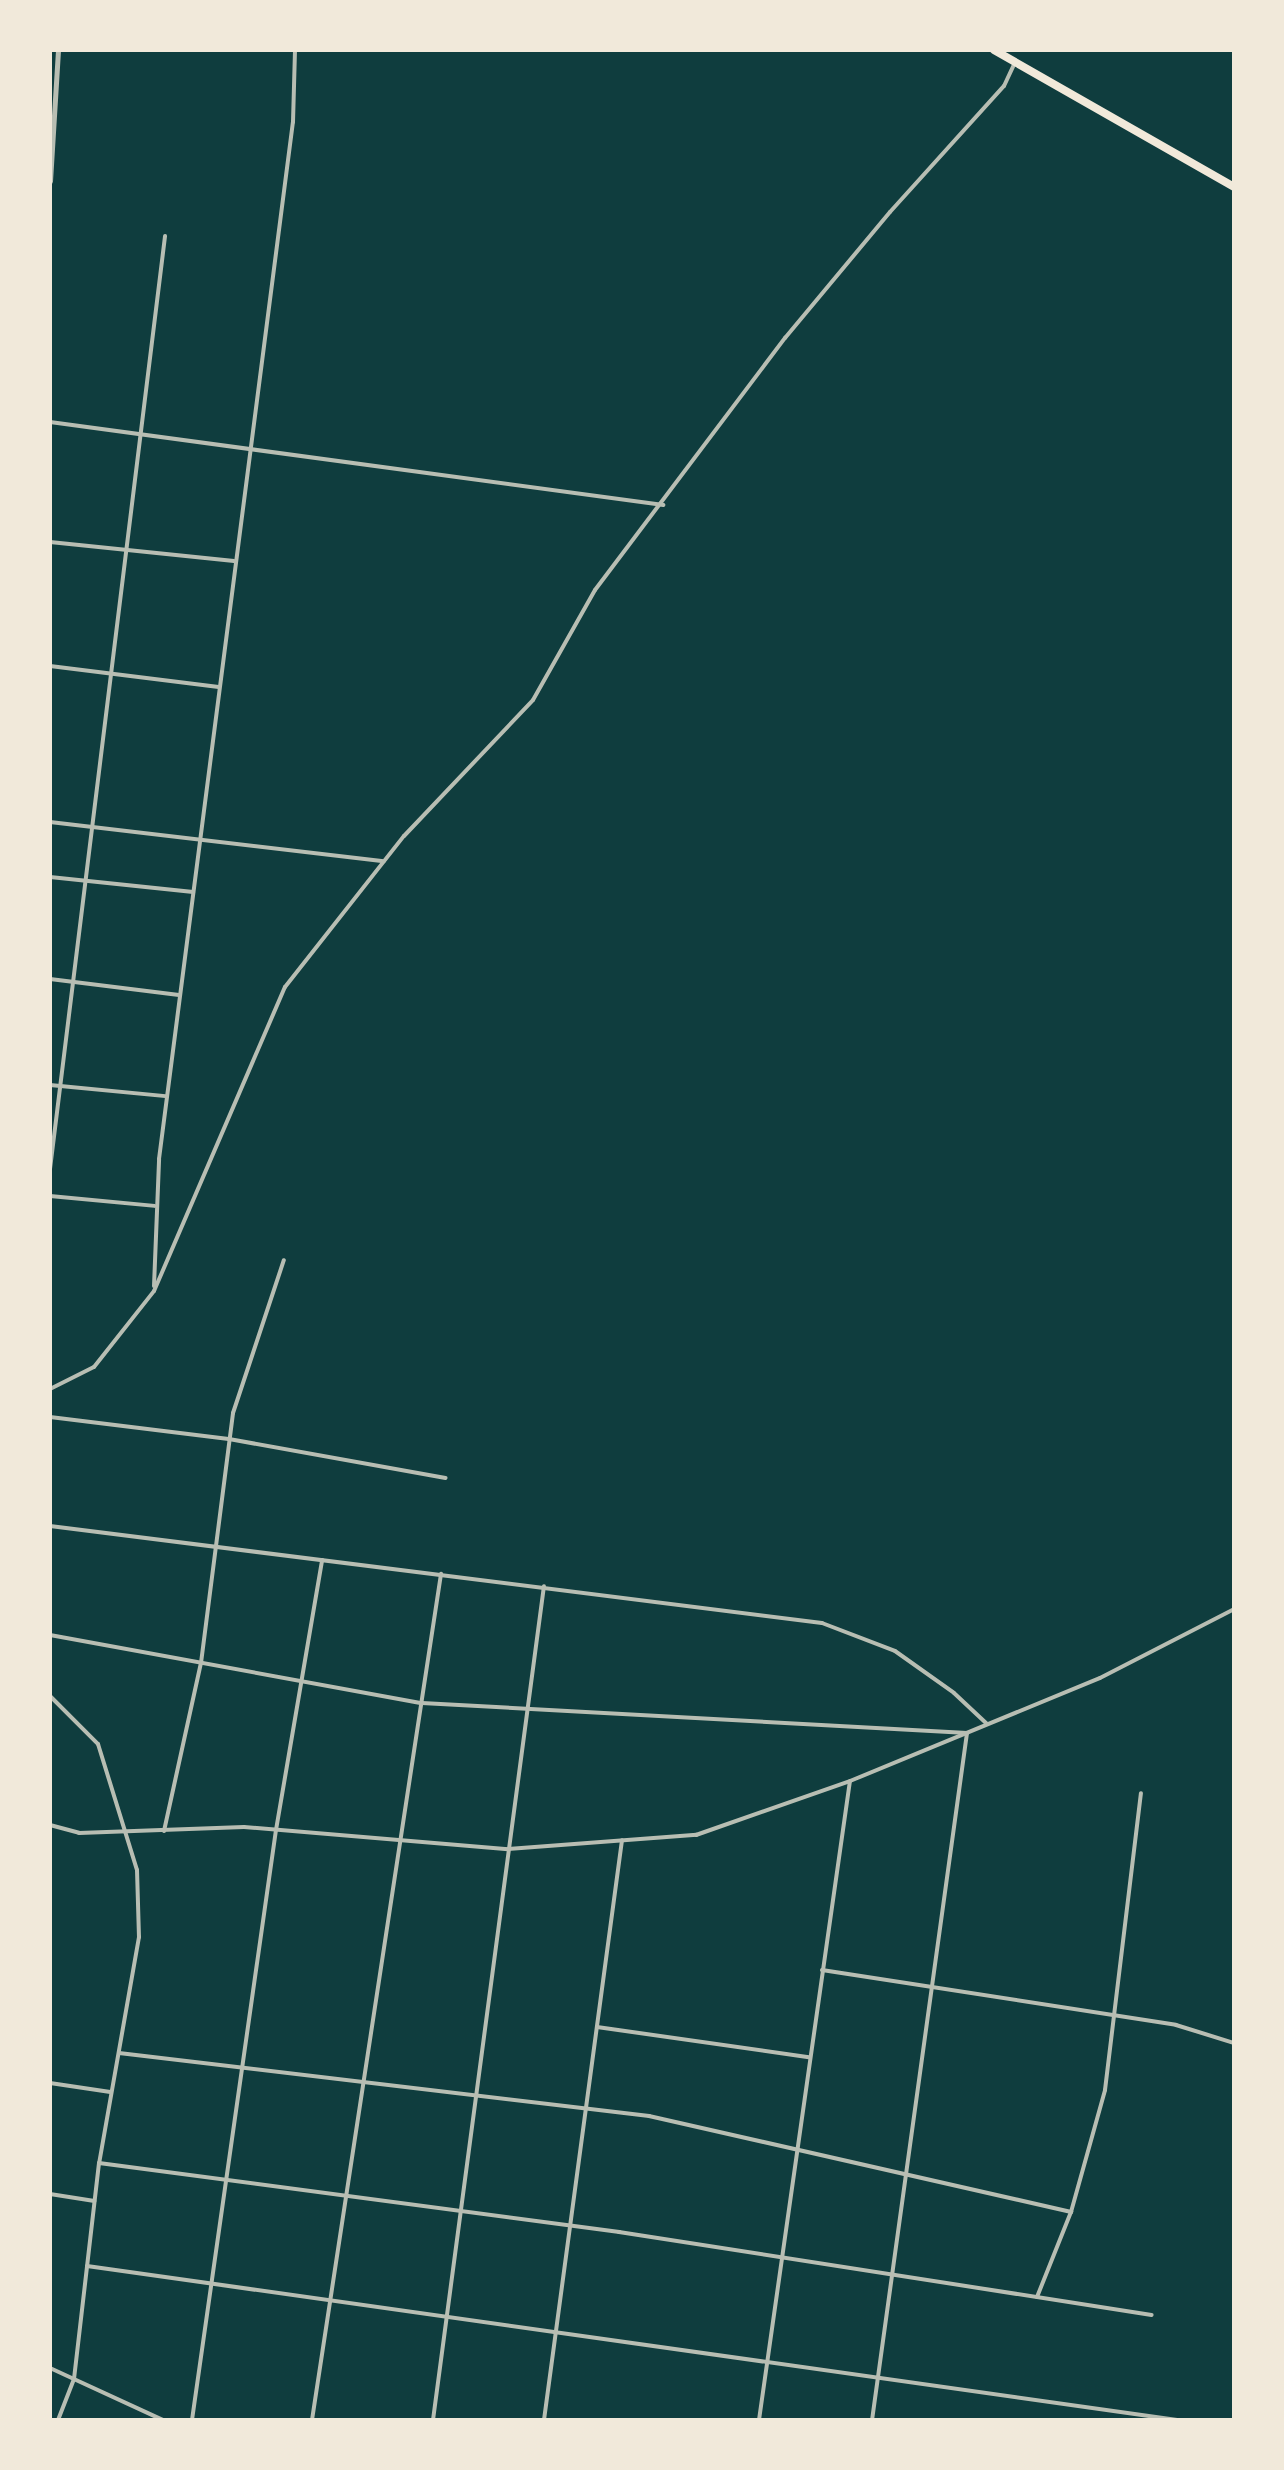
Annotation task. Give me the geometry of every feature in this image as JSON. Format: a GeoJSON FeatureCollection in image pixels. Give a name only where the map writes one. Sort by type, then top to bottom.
{"type":"FeatureCollection","features":[{"type":"Feature","properties":{"kind":"highway"},"geometry":{"type":"LineString","coordinates":[[994,50],[1234,187]]}},
{"type":"Feature","properties":{"kind":"street"},"geometry":{"type":"LineString","coordinates":[[50,181],[52,97],[58,50]]}},
{"type":"Feature","properties":{"kind":"street"},"geometry":{"type":"LineString","coordinates":[[154,1291],[167,1096],[294,122],[295,50]]}},
{"type":"Feature","properties":{"kind":"street"},"geometry":{"type":"LineString","coordinates":[[50,1388],[94,1368],[154,1291],[284,987],[384,861],[533,700],[595,590],[663,505],[785,338],[890,212],[1004,86],[1015,62]]}},
{"type":"Feature","properties":{"kind":"street"},"geometry":{"type":"LineString","coordinates":[[50,1169],[165,236]]}},
{"type":"Feature","properties":{"kind":"street"},"geometry":{"type":"LineString","coordinates":[[50,422],[663,505]]}},
{"type":"Feature","properties":{"kind":"street"},"geometry":{"type":"LineString","coordinates":[[50,542],[236,562]]}},
{"type":"Feature","properties":{"kind":"street"},"geometry":{"type":"LineString","coordinates":[[50,666],[220,687]]}},
{"type":"Feature","properties":{"kind":"street"},"geometry":{"type":"LineString","coordinates":[[50,822],[384,861]]}},
{"type":"Feature","properties":{"kind":"street"},"geometry":{"type":"LineString","coordinates":[[50,877],[193,892]]}},
{"type":"Feature","properties":{"kind":"street"},"geometry":{"type":"LineString","coordinates":[[50,979],[180,996]]}},
{"type":"Feature","properties":{"kind":"street"},"geometry":{"type":"LineString","coordinates":[[50,1084],[167,1096]]}},
{"type":"Feature","properties":{"kind":"street"},"geometry":{"type":"LineString","coordinates":[[50,1196],[157,1206]]}},
{"type":"Feature","properties":{"kind":"street"},"geometry":{"type":"LineString","coordinates":[[164,1831],[200,1663],[232,1413],[284,1260]]}},
{"type":"Feature","properties":{"kind":"street"},"geometry":{"type":"LineString","coordinates":[[50,1417],[229,1439],[446,1478]]}},
{"type":"Feature","properties":{"kind":"street"},"geometry":{"type":"LineString","coordinates":[[50,1526],[822,1623],[895,1651],[987,1724]]}},
{"type":"Feature","properties":{"kind":"street"},"geometry":{"type":"LineString","coordinates":[[192,2420],[276,1830],[322,1559]]}},
{"type":"Feature","properties":{"kind":"street"},"geometry":{"type":"LineString","coordinates":[[312,2420],[442,1574]]}},
{"type":"Feature","properties":{"kind":"street"},"geometry":{"type":"LineString","coordinates":[[432,2420],[544,1586]]}},
{"type":"Feature","properties":{"kind":"street"},"geometry":{"type":"LineString","coordinates":[[50,1825],[79,1833],[276,1830],[508,1849],[696,1834],[850,1781],[1100,1678],[1234,1609]]}},
{"type":"Feature","properties":{"kind":"street"},"geometry":{"type":"LineString","coordinates":[[50,1636],[422,1703],[967,1733]]}},
{"type":"Feature","properties":{"kind":"street"},"geometry":{"type":"LineString","coordinates":[[50,1696],[98,1744],[137,1870],[139,1936],[99,2163],[74,2379],[58,2420]]}},
{"type":"Feature","properties":{"kind":"street"},"geometry":{"type":"LineString","coordinates":[[872,2420],[967,1733]]}},
{"type":"Feature","properties":{"kind":"street"},"geometry":{"type":"LineString","coordinates":[[759,2420],[850,1781]]}},
{"type":"Feature","properties":{"kind":"street"},"geometry":{"type":"LineString","coordinates":[[1037,2297],[1070,2212],[1105,2090],[1140,1793]]}},
{"type":"Feature","properties":{"kind":"street"},"geometry":{"type":"LineString","coordinates":[[544,2420],[622,1840]]}},
{"type":"Feature","properties":{"kind":"street"},"geometry":{"type":"LineString","coordinates":[[822,1970],[1176,2025],[1234,2044]]}},
{"type":"Feature","properties":{"kind":"street"},"geometry":{"type":"LineString","coordinates":[[596,2027],[809,2057]]}},
{"type":"Feature","properties":{"kind":"street"},"geometry":{"type":"LineString","coordinates":[[119,2053],[648,2116],[1070,2212]]}},
{"type":"Feature","properties":{"kind":"street"},"geometry":{"type":"LineString","coordinates":[[50,2083],[112,2092]]}},
{"type":"Feature","properties":{"kind":"street"},"geometry":{"type":"LineString","coordinates":[[99,2163],[570,2225],[1152,2314]]}},
{"type":"Feature","properties":{"kind":"street"},"geometry":{"type":"LineString","coordinates":[[50,2194],[94,2201]]}},
{"type":"Feature","properties":{"kind":"street"},"geometry":{"type":"LineString","coordinates":[[87,2266],[1178,2420]]}},
{"type":"Feature","properties":{"kind":"street"},"geometry":{"type":"LineString","coordinates":[[50,2368],[163,2420]]}}]}
